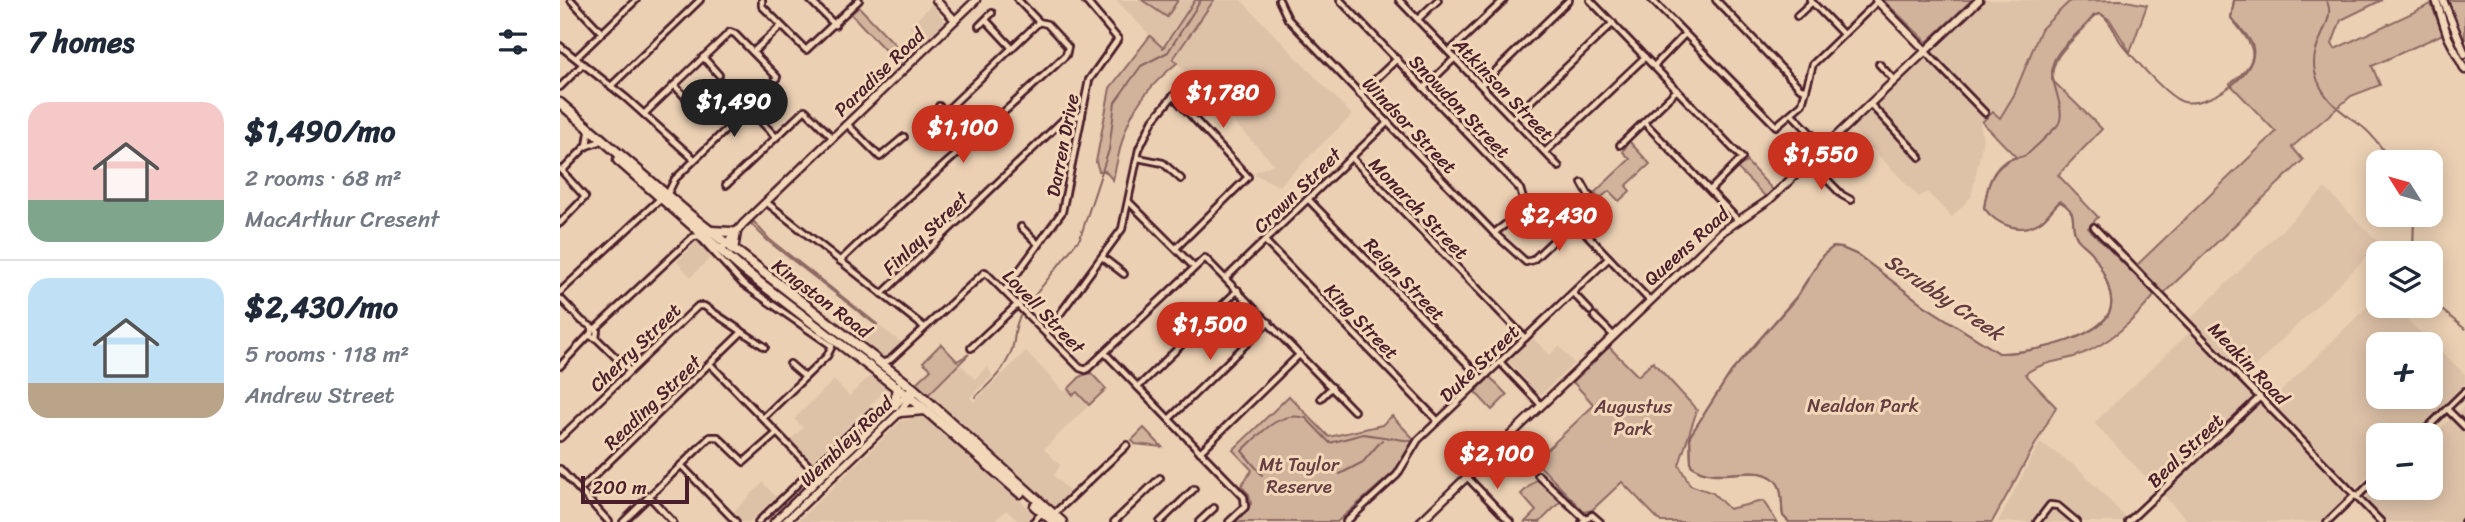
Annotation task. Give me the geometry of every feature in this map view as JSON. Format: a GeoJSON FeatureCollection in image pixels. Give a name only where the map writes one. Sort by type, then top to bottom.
{"type":"FeatureCollection","features":[{"type":"Feature","properties":{"kind":"main road","name":"Kingston Road"},"geometry":{"type":"LineString","coordinates":[[560,103],[660,193],[711,231],[771,291],[897,386],[911,392],[1054,518]]}},
{"type":"Feature","properties":{"kind":"main road","name":"Kingston Road"},"geometry":{"type":"LineString","coordinates":[[560,110],[724,246],[886,364],[925,410],[1043,513],[1062,522]]}},
{"type":"Feature","properties":{"kind":"main road"},"geometry":{"type":"LineString","coordinates":[[711,231],[734,232]]}},
{"type":"Feature","properties":{"kind":"main road"},"geometry":{"type":"LineString","coordinates":[[724,246],[734,232]]}},
{"type":"Feature","properties":{"kind":"main road"},"geometry":{"type":"LineString","coordinates":[[897,386],[898,409],[925,410]]}},
{"type":"Feature","properties":{"kind":"street"},"geometry":{"type":"LineString","coordinates":[[571,0],[602,33]]}},
{"type":"Feature","properties":{"kind":"street"},"geometry":{"type":"LineString","coordinates":[[576,58],[636,0]]}},
{"type":"Feature","properties":{"kind":"street"},"geometry":{"type":"LineString","coordinates":[[611,86],[700,0]]}},
{"type":"Feature","properties":{"kind":"street"},"geometry":{"type":"LineString","coordinates":[[762,0],[762,6],[806,50],[859,0]]}},
{"type":"Feature","properties":{"kind":"street"},"geometry":{"type":"LineString","coordinates":[[810,0],[835,25]]}},
{"type":"Feature","properties":{"kind":"street"},"geometry":{"type":"LineString","coordinates":[[936,0],[955,20]]}},
{"type":"Feature","properties":{"kind":"street","name":"Paradise Road"},"geometry":{"type":"LineString","coordinates":[[724,246],[734,232],[976,0]]}},
{"type":"Feature","properties":{"kind":"street"},"geometry":{"type":"LineString","coordinates":[[840,261],[916,187],[1000,118],[1067,53],[1066,44],[1018,0]]}},
{"type":"Feature","properties":{"kind":"street","name":"Darren Drive"},"geometry":{"type":"LineString","coordinates":[[1005,290],[1062,212],[1090,77],[1118,39],[1084,0]]}},
{"type":"Feature","properties":{"kind":"street","name":"Windsor Street"},"geometry":{"type":"LineString","coordinates":[[1279,0],[1288,19],[1494,233],[1529,262],[1574,221]]}},
{"type":"Feature","properties":{"kind":"street","name":"Snowdon Street"},"geometry":{"type":"LineString","coordinates":[[1340,0],[1520,189],[1523,199],[1520,214],[1494,233]]}},
{"type":"Feature","properties":{"kind":"street","name":"Atkinson Street"},"geometry":{"type":"LineString","coordinates":[[1399,0],[1559,167]]}},
{"type":"Feature","properties":{"kind":"street"},"geometry":{"type":"LineString","coordinates":[[1418,19],[1438,0]]}},
{"type":"Feature","properties":{"kind":"street"},"geometry":{"type":"LineString","coordinates":[[1449,52],[1504,0]]}},
{"type":"Feature","properties":{"kind":"street"},"geometry":{"type":"LineString","coordinates":[[1481,85],[1569,0]]}},
{"type":"Feature","properties":{"kind":"street"},"geometry":{"type":"LineString","coordinates":[[1590,0],[1742,158],[1710,190]]}},
{"type":"Feature","properties":{"kind":"street"},"geometry":{"type":"LineString","coordinates":[[1652,0],[1776,126],[1804,101],[1812,64],[1877,1],[1985,113]]}},
{"type":"Feature","properties":{"kind":"street"},"geometry":{"type":"LineString","coordinates":[[1716,0],[1800,88],[1806,90]]}},
{"type":"Feature","properties":{"kind":"street","name":"Queens Road"},"geometry":{"type":"LineString","coordinates":[[1420,522],[1430,518],[1466,477],[1737,219],[1769,200],[1979,0]]}},
{"type":"Feature","properties":{"kind":"street"},"geometry":{"type":"LineString","coordinates":[[2436,0],[2448,37],[2465,71]]}},
{"type":"Feature","properties":{"kind":"street"},"geometry":{"type":"LineString","coordinates":[[2443,0],[2465,54]]}},
{"type":"Feature","properties":{"kind":"street"},"geometry":{"type":"LineString","coordinates":[[1797,16],[1811,1],[1843,34]]}},
{"type":"Feature","properties":{"kind":"street"},"geometry":{"type":"LineString","coordinates":[[979,26],[992,13]]}},
{"type":"Feature","properties":{"kind":"street"},"geometry":{"type":"LineString","coordinates":[[986,20],[1012,48]]}},
{"type":"Feature","properties":{"kind":"street"},"geometry":{"type":"LineString","coordinates":[[945,112],[1040,22]]}},
{"type":"Feature","properties":{"kind":"street"},"geometry":{"type":"LineString","coordinates":[[1513,118],[1613,23]]}},
{"type":"Feature","properties":{"kind":"street"},"geometry":{"type":"LineString","coordinates":[[753,52],[781,26]]}},
{"type":"Feature","properties":{"kind":"street"},"geometry":{"type":"LineString","coordinates":[[630,371],[561,296],[652,206],[660,193],[777,79],[732,32],[644,114]]}},
{"type":"Feature","properties":{"kind":"street"},"geometry":{"type":"LineString","coordinates":[[1654,66],[1685,34]]}},
{"type":"Feature","properties":{"kind":"street"},"geometry":{"type":"LineString","coordinates":[[560,46],[611,86],[694,159]]}},
{"type":"Feature","properties":{"kind":"street"},"geometry":{"type":"LineString","coordinates":[[703,57],[719,75]]}},
{"type":"Feature","properties":{"kind":"street"},"geometry":{"type":"LineString","coordinates":[[1545,152],[1645,57]]}},
{"type":"Feature","properties":{"kind":"street"},"geometry":{"type":"LineString","coordinates":[[1424,88],[1455,58]]}},
{"type":"Feature","properties":{"kind":"street"},"geometry":{"type":"LineString","coordinates":[[1360,94],[1396,60]]}},
{"type":"Feature","properties":{"kind":"street"},"geometry":{"type":"LineString","coordinates":[[560,87],[583,64]]}},
{"type":"Feature","properties":{"kind":"street"},"geometry":{"type":"LineString","coordinates":[[1879,64],[1894,80]]}},
{"type":"Feature","properties":{"kind":"street"},"geometry":{"type":"LineString","coordinates":[[1046,333],[1122,229],[1138,158],[1153,120],[1172,96],[1192,80]]}},
{"type":"Feature","properties":{"kind":"street"},"geometry":{"type":"LineString","coordinates":[[674,85],[690,102]]}},
{"type":"Feature","properties":{"kind":"street"},"geometry":{"type":"LineString","coordinates":[[1620,145],[1677,90]]}},
{"type":"Feature","properties":{"kind":"street"},"geometry":{"type":"LineString","coordinates":[[1172,96],[1248,177],[1176,248]]}},
{"type":"Feature","properties":{"kind":"street"},"geometry":{"type":"LineString","coordinates":[[1869,104],[1920,158]]}},
{"type":"Feature","properties":{"kind":"street"},"geometry":{"type":"LineString","coordinates":[[939,106],[950,118]]}},
{"type":"Feature","properties":{"kind":"street"},"geometry":{"type":"LineString","coordinates":[[748,108],[776,137]]}},
{"type":"Feature","properties":{"kind":"street"},"geometry":{"type":"LineString","coordinates":[[726,185],[805,110],[833,138]]}},
{"type":"Feature","properties":{"kind":"street"},"geometry":{"type":"LineString","coordinates":[[1792,114],[1824,147]]}},
{"type":"Feature","properties":{"kind":"street","name":"Finlay Street"},"geometry":{"type":"LineString","coordinates":[[881,294],[1066,117],[1082,116]]}},
{"type":"Feature","properties":{"kind":"street","name":"Crown Street"},"geometry":{"type":"LineString","coordinates":[[1226,278],[1388,122]]}},
{"type":"Feature","properties":{"kind":"street"},"geometry":{"type":"LineString","coordinates":[[1644,122],[1737,219]]}},
{"type":"Feature","properties":{"kind":"street"},"geometry":{"type":"LineString","coordinates":[[847,124],[880,157],[904,137]]}},
{"type":"Feature","properties":{"kind":"street"},"geometry":{"type":"LineString","coordinates":[[586,146],[589,133]]}},
{"type":"Feature","properties":{"kind":"street"},"geometry":{"type":"LineString","coordinates":[[560,223],[585,197],[561,170],[586,146],[599,142]]}},
{"type":"Feature","properties":{"kind":"street","name":"Monarch Street"},"geometry":{"type":"LineString","coordinates":[[1351,157],[1525,338]]}},
{"type":"Feature","properties":{"kind":"street"},"geometry":{"type":"LineString","coordinates":[[1138,158],[1164,163],[1181,180]]}},
{"type":"Feature","properties":{"kind":"street"},"geometry":{"type":"LineString","coordinates":[[1809,161],[1842,195],[1851,200]]}},
{"type":"Feature","properties":{"kind":"street"},"geometry":{"type":"LineString","coordinates":[[660,193],[671,183]]}},
{"type":"Feature","properties":{"kind":"street"},"geometry":{"type":"LineString","coordinates":[[1582,183],[1591,202],[1574,221],[1650,301]]}},
{"type":"Feature","properties":{"kind":"street","name":"Reign Street"},"geometry":{"type":"LineString","coordinates":[[1308,199],[1482,379]]}},
{"type":"Feature","properties":{"kind":"street"},"geometry":{"type":"LineString","coordinates":[[766,202],[924,327],[886,364]]}},
{"type":"Feature","properties":{"kind":"street"},"geometry":{"type":"LineString","coordinates":[[1129,202],[1194,267]]}},
{"type":"Feature","properties":{"kind":"street"},"geometry":{"type":"LineString","coordinates":[[1021,226],[1039,245]]}},
{"type":"Feature","properties":{"kind":"street","name":"Meakin Road"},"geometry":{"type":"LineString","coordinates":[[2094,226],[2381,522]]}},
{"type":"Feature","properties":{"kind":"street"},"geometry":{"type":"LineString","coordinates":[[560,366],[696,236],[714,250],[741,282],[832,345],[830,353],[762,418]]}},
{"type":"Feature","properties":{"kind":"street","name":"King Street"},"geometry":{"type":"LineString","coordinates":[[1265,240],[1438,421]]}},
{"type":"Feature","properties":{"kind":"street"},"geometry":{"type":"LineString","coordinates":[[1102,257],[1125,274]]}},
{"type":"Feature","properties":{"kind":"street"},"geometry":{"type":"LineString","coordinates":[[1229,522],[1245,507],[1246,501],[1105,353],[1194,267],[1205,258],[1354,411]]}},
{"type":"Feature","properties":{"kind":"street","name":"Duke Street"},"geometry":{"type":"LineString","coordinates":[[1346,522],[1397,475],[1415,444],[1609,258]]}},
{"type":"Feature","properties":{"kind":"street","name":"Lovell Street"},"geometry":{"type":"LineString","coordinates":[[924,327],[985,272],[1083,370],[1105,353]]}},
{"type":"Feature","properties":{"kind":"street"},"geometry":{"type":"LineString","coordinates":[[1138,387],[1238,290]]}},
{"type":"Feature","properties":{"kind":"street"},"geometry":{"type":"LineString","coordinates":[[765,299],[771,291]]}},
{"type":"Feature","properties":{"kind":"street"},"geometry":{"type":"LineString","coordinates":[[1573,293],[1614,336]]}},
{"type":"Feature","properties":{"kind":"street"},"geometry":{"type":"LineString","coordinates":[[971,348],[1018,303]]}},
{"type":"Feature","properties":{"kind":"street","name":"Cherry Street"},"geometry":{"type":"LineString","coordinates":[[560,438],[701,305],[742,332]]}},
{"type":"Feature","properties":{"kind":"street"},"geometry":{"type":"LineString","coordinates":[[1169,419],[1269,322]]}},
{"type":"Feature","properties":{"kind":"street"},"geometry":{"type":"LineString","coordinates":[[742,332],[765,347]]}},
{"type":"Feature","properties":{"kind":"street","name":"Reading Street"},"geometry":{"type":"LineString","coordinates":[[580,490],[742,332]]}},
{"type":"Feature","properties":{"kind":"street"},"geometry":{"type":"LineString","coordinates":[[1200,452],[1300,354]]}},
{"type":"Feature","properties":{"kind":"street"},"geometry":{"type":"LineString","coordinates":[[1500,362],[1541,405]]}},
{"type":"Feature","properties":{"kind":"street"},"geometry":{"type":"LineString","coordinates":[[790,363],[806,377]]}},
{"type":"Feature","properties":{"kind":"street"},"geometry":{"type":"LineString","coordinates":[[711,365],[812,469]]}},
{"type":"Feature","properties":{"kind":"street"},"geometry":{"type":"LineString","coordinates":[[1321,398],[1332,387]]}},
{"type":"Feature","properties":{"kind":"street"},"geometry":{"type":"LineString","coordinates":[[2432,423],[2465,391]]}},
{"type":"Feature","properties":{"kind":"street","name":"Wembley Road"},"geometry":{"type":"LineString","coordinates":[[774,522],[790,512],[898,409],[911,392]]}},
{"type":"Feature","properties":{"kind":"street","name":"Beal Street"},"geometry":{"type":"LineString","coordinates":[[2128,522],[2260,397]]}},
{"type":"Feature","properties":{"kind":"street"},"geometry":{"type":"LineString","coordinates":[[2447,409],[2465,427]]}},
{"type":"Feature","properties":{"kind":"street","name":"Wembley Road"},"geometry":{"type":"LineString","coordinates":[[758,522],[871,413]]}},
{"type":"Feature","properties":{"kind":"street"},"geometry":{"type":"LineString","coordinates":[[623,522],[714,436],[744,462],[777,433]]}},
{"type":"Feature","properties":{"kind":"street"},"geometry":{"type":"LineString","coordinates":[[1054,518],[1127,445]]}},
{"type":"Feature","properties":{"kind":"street"},"geometry":{"type":"LineString","coordinates":[[681,465],[736,522]]}},
{"type":"Feature","properties":{"kind":"street"},"geometry":{"type":"LineString","coordinates":[[560,469],[609,522]]}},
{"type":"Feature","properties":{"kind":"street"},"geometry":{"type":"LineString","coordinates":[[560,479],[565,474]]}},
{"type":"Feature","properties":{"kind":"street"},"geometry":{"type":"LineString","coordinates":[[1538,475],[1585,519],[1600,522]]}},
{"type":"Feature","properties":{"kind":"street"},"geometry":{"type":"LineString","coordinates":[[1466,477],[1510,522]]}},
{"type":"Feature","properties":{"kind":"street"},"geometry":{"type":"LineString","coordinates":[[1114,522],[1160,478]]}},
{"type":"Feature","properties":{"kind":"street"},"geometry":{"type":"LineString","coordinates":[[2327,522],[2366,487]]}},
{"type":"Feature","properties":{"kind":"street"},"geometry":{"type":"LineString","coordinates":[[1165,521],[1194,489]]}},
{"type":"Feature","properties":{"kind":"street"},"geometry":{"type":"LineString","coordinates":[[649,496],[673,522]]}},
{"type":"Feature","properties":{"kind":"street"},"geometry":{"type":"LineString","coordinates":[[779,501],[790,512]]}},
{"type":"Feature","properties":{"kind":"street"},"geometry":{"type":"LineString","coordinates":[[2037,522],[2050,505],[2058,506],[2077,522]]}},
{"type":"Feature","properties":{"kind":"street"},"geometry":{"type":"LineString","coordinates":[[1199,522],[1213,508]]}},
{"type":"Feature","properties":{"kind":"street","name":"Wembley Road"},"geometry":{"type":"LineString","coordinates":[[785,522],[790,512]]}},
{"type":"Feature","properties":{"kind":"street"},"geometry":{"type":"LineString","coordinates":[[1033,522],[1043,513]]}},
{"type":"Feature","properties":{"kind":"shaded area"},"geometry":{"type":"Polygon","coordinates":[[[1116,0],[1195,0],[1163,49],[1116,0]]]}},
{"type":"Feature","properties":{"kind":"shaded area"},"geometry":{"type":"Polygon","coordinates":[[[1214,0],[1241,0],[1352,115],[1279,186],[1252,173],[1274,164],[1173,59],[1214,0]]]}},
{"type":"Feature","properties":{"kind":"shaded area"},"geometry":{"type":"Polygon","coordinates":[[[1985,0],[2072,0],[2041,29],[2014,95],[2000,119],[1993,112],[1980,124],[1983,140],[1971,197],[1952,217],[1927,192],[1919,197],[1852,128],[1985,0]]]}},
{"type":"Feature","properties":{"kind":"shaded area"},"geometry":{"type":"Polygon","coordinates":[[[932,4],[945,22],[924,43],[909,27],[932,4]]]}},
{"type":"Feature","properties":{"kind":"shaded area"},"geometry":{"type":"Polygon","coordinates":[[[2325,188],[2377,241],[2366,241],[2366,258],[2246,375],[2271,401],[2366,308],[2366,318],[2405,318],[2420,332],[2366,332],[2366,409],[2439,409],[2424,423],[2366,423],[2366,478],[2320,522],[2189,522],[2094,423],[2196,326],[2190,319],[2325,188]]]}},
{"type":"Feature","properties":{"kind":"shaded area"},"geometry":{"type":"Polygon","coordinates":[[[698,241],[712,256],[691,277],[677,262],[698,241]]]}},
{"type":"Feature","properties":{"kind":"shaded area"},"geometry":{"type":"Polygon","coordinates":[[[877,324],[902,343],[885,358],[862,343],[877,324]]]}},
{"type":"Feature","properties":{"kind":"shaded area"},"geometry":{"type":"Polygon","coordinates":[[[1532,337],[1550,355],[1559,346],[1574,363],[1542,394],[1538,394],[1508,361],[1532,337]]]}},
{"type":"Feature","properties":{"kind":"shaded area"},"geometry":{"type":"Polygon","coordinates":[[[1026,351],[1064,392],[1068,389],[1073,395],[1077,392],[1089,405],[1044,449],[1060,465],[1054,476],[1071,493],[1056,508],[928,395],[961,365],[975,379],[987,366],[993,376],[970,397],[974,402],[1026,351]]]}},
{"type":"Feature","properties":{"kind":"shaded area"},"geometry":{"type":"Polygon","coordinates":[[[2443,354],[2465,374],[2465,384],[2443,405],[2443,354]]]}},
{"type":"Feature","properties":{"kind":"shaded area"},"geometry":{"type":"Polygon","coordinates":[[[871,375],[888,388],[813,460],[809,460],[790,440],[803,428],[794,419],[834,380],[849,396],[871,375]]]}},
{"type":"Feature","properties":{"kind":"shaded area"},"geometry":{"type":"Polygon","coordinates":[[[2465,405],[2465,522],[2387,522],[2366,498],[2443,500],[2443,426],[2465,405]]]}},
{"type":"Feature","properties":{"kind":"shaded area"},"geometry":{"type":"Polygon","coordinates":[[[918,416],[929,419],[1031,510],[1033,516],[1027,522],[1019,522],[1006,510],[994,522],[797,522],[901,421],[918,416]]]}},
{"type":"Feature","properties":{"kind":"shaded area"},"geometry":{"type":"Polygon","coordinates":[[[2040,442],[2079,469],[2130,522],[1998,522],[2040,442]]]}},
{"type":"Feature","properties":{"kind":"shaded area"},"geometry":{"type":"Polygon","coordinates":[[[763,483],[776,497],[749,522],[742,522],[733,512],[763,483]]]}},
{"type":"Feature","properties":{"kind":"green space"},"geometry":{"type":"Polygon","coordinates":[[[1142,0],[1178,0],[1167,17],[1142,0]]]}},
{"type":"Feature","properties":{"kind":"green space"},"geometry":{"type":"Polygon","coordinates":[[[1195,0],[1214,0],[1173,59],[1177,63],[1149,89],[1132,114],[1113,180],[1105,171],[1099,171],[1096,162],[1110,88],[1150,36],[1163,48],[1195,0]]]}},
{"type":"Feature","properties":{"kind":"green space"},"geometry":{"type":"Polygon","coordinates":[[[1883,0],[1972,0],[1927,42],[1883,0]]]}},
{"type":"Feature","properties":{"kind":"green space","name":"Nealdon Park"},"geometry":{"type":"Polygon","coordinates":[[[2121,0],[2147,5],[2130,52],[2110,20],[2101,14],[2094,16],[2056,61],[2052,80],[2102,129],[2058,175],[2098,217],[2088,228],[2155,295],[2129,323],[2100,345],[2077,356],[2037,367],[2025,374],[2056,407],[1992,522],[1789,522],[1783,516],[1780,487],[1770,477],[1761,473],[1712,474],[1691,465],[1690,436],[1731,372],[1796,297],[1823,255],[1833,247],[1858,255],[1925,306],[1999,353],[2012,353],[2068,341],[2100,324],[2109,312],[2111,299],[2108,287],[2093,254],[2077,238],[2072,214],[2066,206],[2060,202],[2043,220],[2025,228],[2002,223],[1984,208],[1992,177],[2001,166],[2016,157],[1982,122],[1993,112],[2000,118],[2014,95],[2041,29],[2070,1],[2121,0]]]}},
{"type":"Feature","properties":{"kind":"green space"},"geometry":{"type":"Polygon","coordinates":[[[2234,0],[2382,0],[2341,20],[2332,44],[2335,49],[2431,4],[2443,34],[2372,66],[2380,85],[2351,96],[2292,147],[2303,160],[2164,293],[2137,265],[2276,132],[2230,84],[2241,75],[2252,59],[2246,37],[2231,18],[2234,0]]]}},
{"type":"Feature","properties":{"kind":"green space"},"geometry":{"type":"Polygon","coordinates":[[[2447,0],[2465,0],[2465,43],[2447,0]]]}},
{"type":"Feature","properties":{"kind":"green space"},"geometry":{"type":"Polygon","coordinates":[[[859,7],[908,58],[900,66],[851,14],[859,7]]]}},
{"type":"Feature","properties":{"kind":"green space"},"geometry":{"type":"Polygon","coordinates":[[[1629,141],[1650,164],[1626,186],[1630,191],[1619,201],[1609,191],[1599,199],[1594,193],[1630,159],[1623,152],[1629,141]]]}},
{"type":"Feature","properties":{"kind":"green space"},"geometry":{"type":"Polygon","coordinates":[[[1747,162],[1774,191],[1766,197],[1737,168],[1747,162]]]}},
{"type":"Feature","properties":{"kind":"green space"},"geometry":{"type":"Polygon","coordinates":[[[754,222],[769,239],[877,324],[768,241],[751,224],[754,222]]]}},
{"type":"Feature","properties":{"kind":"green space"},"geometry":{"type":"Polygon","coordinates":[[[941,344],[957,361],[969,354],[928,395],[915,384],[931,369],[923,362],[941,344]]]}},
{"type":"Feature","properties":{"kind":"green space","name":"Augustus Park"},"geometry":{"type":"Polygon","coordinates":[[[1609,347],[1638,376],[1653,362],[1697,410],[1679,465],[1690,485],[1713,493],[1729,509],[1763,501],[1777,522],[1661,522],[1622,482],[1592,510],[1584,512],[1535,461],[1594,405],[1573,382],[1609,347]]]}},
{"type":"Feature","properties":{"kind":"green space"},"geometry":{"type":"Polygon","coordinates":[[[1091,373],[1106,389],[1089,405],[1077,392],[1073,395],[1068,389],[1081,376],[1091,373]]]}},
{"type":"Feature","properties":{"kind":"green space"},"geometry":{"type":"Polygon","coordinates":[[[1490,377],[1507,395],[1492,410],[1475,392],[1490,377]]]}},
{"type":"Feature","properties":{"kind":"green space","name":"Mt Taylor Reserve"},"geometry":{"type":"Polygon","coordinates":[[[1289,396],[1329,437],[1382,425],[1392,416],[1414,439],[1394,472],[1337,522],[1234,522],[1251,504],[1249,494],[1241,486],[1252,470],[1233,450],[1289,396]]]}},
{"type":"Feature","properties":{"kind":"green space"},"geometry":{"type":"Polygon","coordinates":[[[1144,428],[1162,447],[1135,444],[1132,440],[1144,428]]]}},
{"type":"Feature","properties":{"kind":"green space"},"geometry":{"type":"Polygon","coordinates":[[[1537,479],[1561,501],[1540,522],[1525,522],[1536,511],[1521,494],[1537,479]]]}},
{"type":"Feature","properties":{"kind":"waterway"},"geometry":{"type":"LineString","coordinates":[[1025,308],[1080,238],[1109,150],[1115,102],[1141,66],[1168,52],[1201,0]]}},
{"type":"Feature","properties":{"kind":"waterway","name":"Scrubby Creek"},"geometry":{"type":"LineString","coordinates":[[1789,522],[1783,516],[1780,487],[1770,477],[1761,473],[1712,474],[1701,471],[1691,465],[1690,436],[1731,372],[1797,297],[1823,255],[1833,247],[1858,255],[1925,306],[1999,353],[2048,346],[2086,333],[2100,324],[2109,312],[2111,299],[2099,264],[2077,238],[2070,210],[2060,201],[2043,220],[2032,226],[2017,228],[2002,223],[1984,208],[1994,173],[2010,159],[2026,155],[2057,126],[2061,114],[2052,76],[2054,62],[2057,55],[2094,15],[2101,14],[2105,17],[2122,44],[2169,94],[2184,102],[2194,102],[2218,94],[2248,69],[2253,48],[2250,40],[2231,18],[2234,0]]}},
{"type":"Feature","properties":{"kind":"waterway"},"geometry":{"type":"LineString","coordinates":[[2326,0],[2329,16],[2314,62],[2318,82],[2328,98],[2368,132],[2383,150]]}},
{"type":"Feature","properties":{"kind":"waterway"},"geometry":{"type":"LineString","coordinates":[[2413,241],[2414,228]]}},
{"type":"Feature","properties":{"kind":"waterway"},"geometry":{"type":"LineString","coordinates":[[2443,311],[2465,329]]}},
{"type":"Feature","properties":{"kind":"waterway"},"geometry":{"type":"LineString","coordinates":[[975,397],[1005,365],[1022,313]]}},
{"type":"Feature","properties":{"kind":"waterway"},"geometry":{"type":"LineString","coordinates":[[1262,475],[1242,451],[1263,431],[1287,417],[1306,418],[1330,443],[1363,434],[1411,441]]}},
{"type":"Feature","properties":{"kind":"waterway"},"geometry":{"type":"LineString","coordinates":[[1340,474],[1363,462],[1382,440]]}}]}
